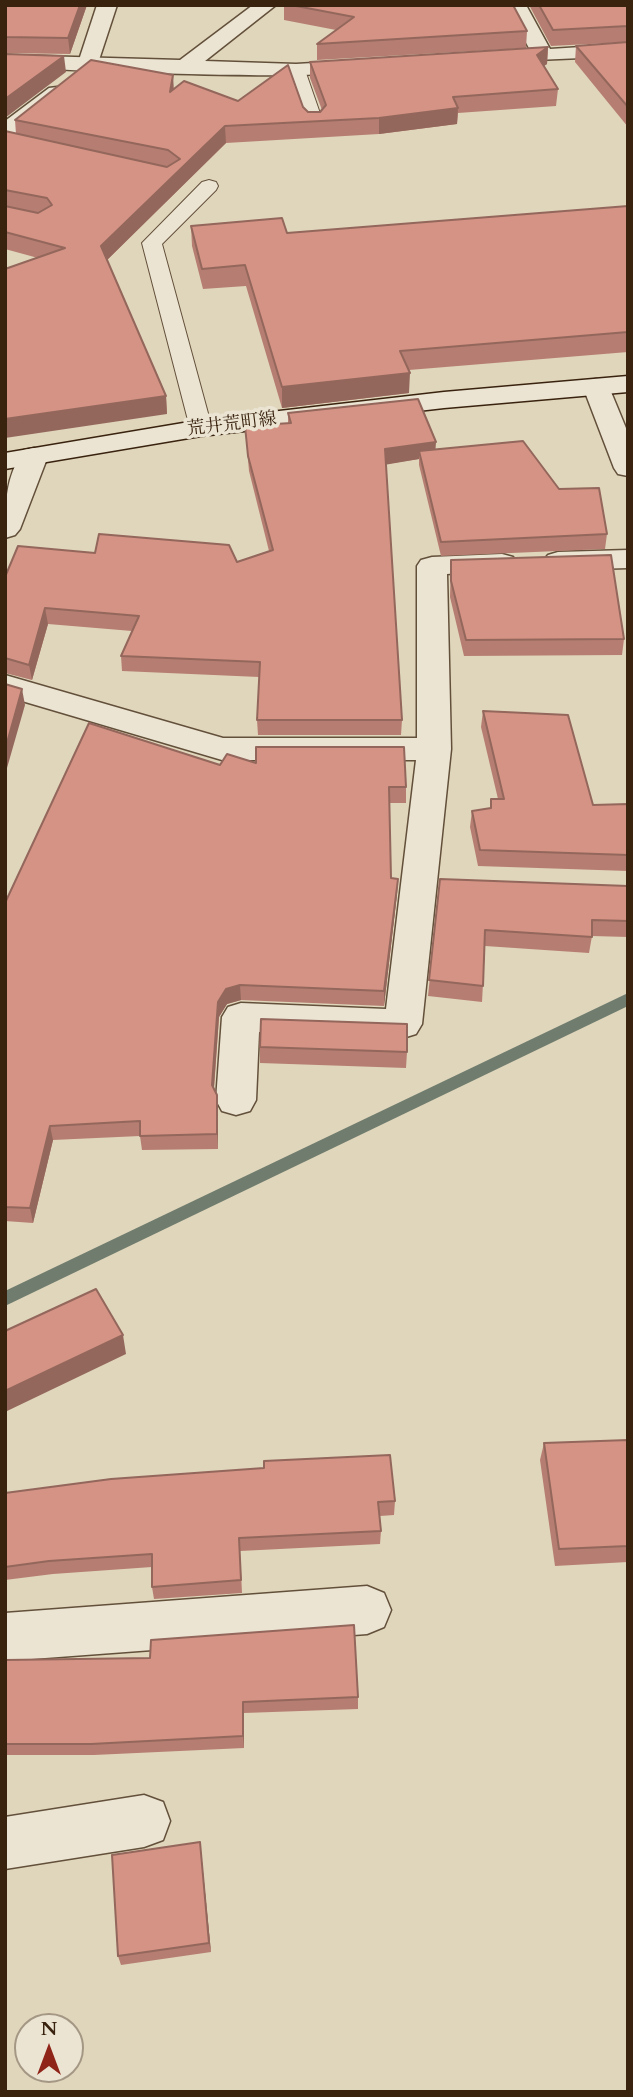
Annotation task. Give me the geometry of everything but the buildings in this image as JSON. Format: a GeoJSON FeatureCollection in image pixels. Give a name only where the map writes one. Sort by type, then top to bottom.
{"type":"FeatureCollection","features":[{"type":"Feature","properties":{"kind":"street"},"geometry":{"type":"LineString","coordinates":[[10,139],[79,77],[88,63],[107,5]]}},
{"type":"Feature","properties":{"kind":"street"},"geometry":{"type":"LineString","coordinates":[[185,66],[266,5]]}},
{"type":"Feature","properties":{"kind":"street"},"geometry":{"type":"LineString","coordinates":[[516,5],[543,55]]}},
{"type":"Feature","properties":{"kind":"street"},"geometry":{"type":"LineString","coordinates":[[474,60],[628,50]]}},
{"type":"Feature","properties":{"kind":"street"},"geometry":{"type":"LineString","coordinates":[[5,61],[296,70],[378,65]]}},
{"type":"Feature","properties":{"kind":"street","name":"荒井荒町線"},"geometry":{"type":"LineString","coordinates":[[5,461],[201,428],[444,400],[628,384]]}},
{"type":"Feature","properties":{"kind":"street"},"geometry":{"type":"LineString","coordinates":[[596,387],[628,468]]}},
{"type":"Feature","properties":{"kind":"street"},"geometry":{"type":"LineString","coordinates":[[5,529],[34,456]]}},
{"type":"Feature","properties":{"kind":"street"},"geometry":{"type":"LineString","coordinates":[[236,1100],[241,1017],[403,1024],[433,880],[432,566],[628,559]]}},
{"type":"Feature","properties":{"kind":"street"},"geometry":{"type":"LineString","coordinates":[[5,685],[222,749],[433,749]]}},
{"type":"Feature","properties":{"kind":"street"},"geometry":{"type":"LineString","coordinates":[[5,1637],[367,1610]]}},
{"type":"Feature","properties":{"kind":"street"},"geometry":{"type":"LineString","coordinates":[[5,1843],[144,1821]]}},
{"type":"Feature","properties":{"kind":"lane"},"geometry":{"type":"LineString","coordinates":[[296,70],[314,122]]}},
{"type":"Feature","properties":{"kind":"lane"},"geometry":{"type":"LineString","coordinates":[[201,428],[152,243],[209,186]]}},
{"type":"Feature","properties":{"kind":"waterway"},"geometry":{"type":"LineString","coordinates":[[5,1299],[628,999]]}}]}
